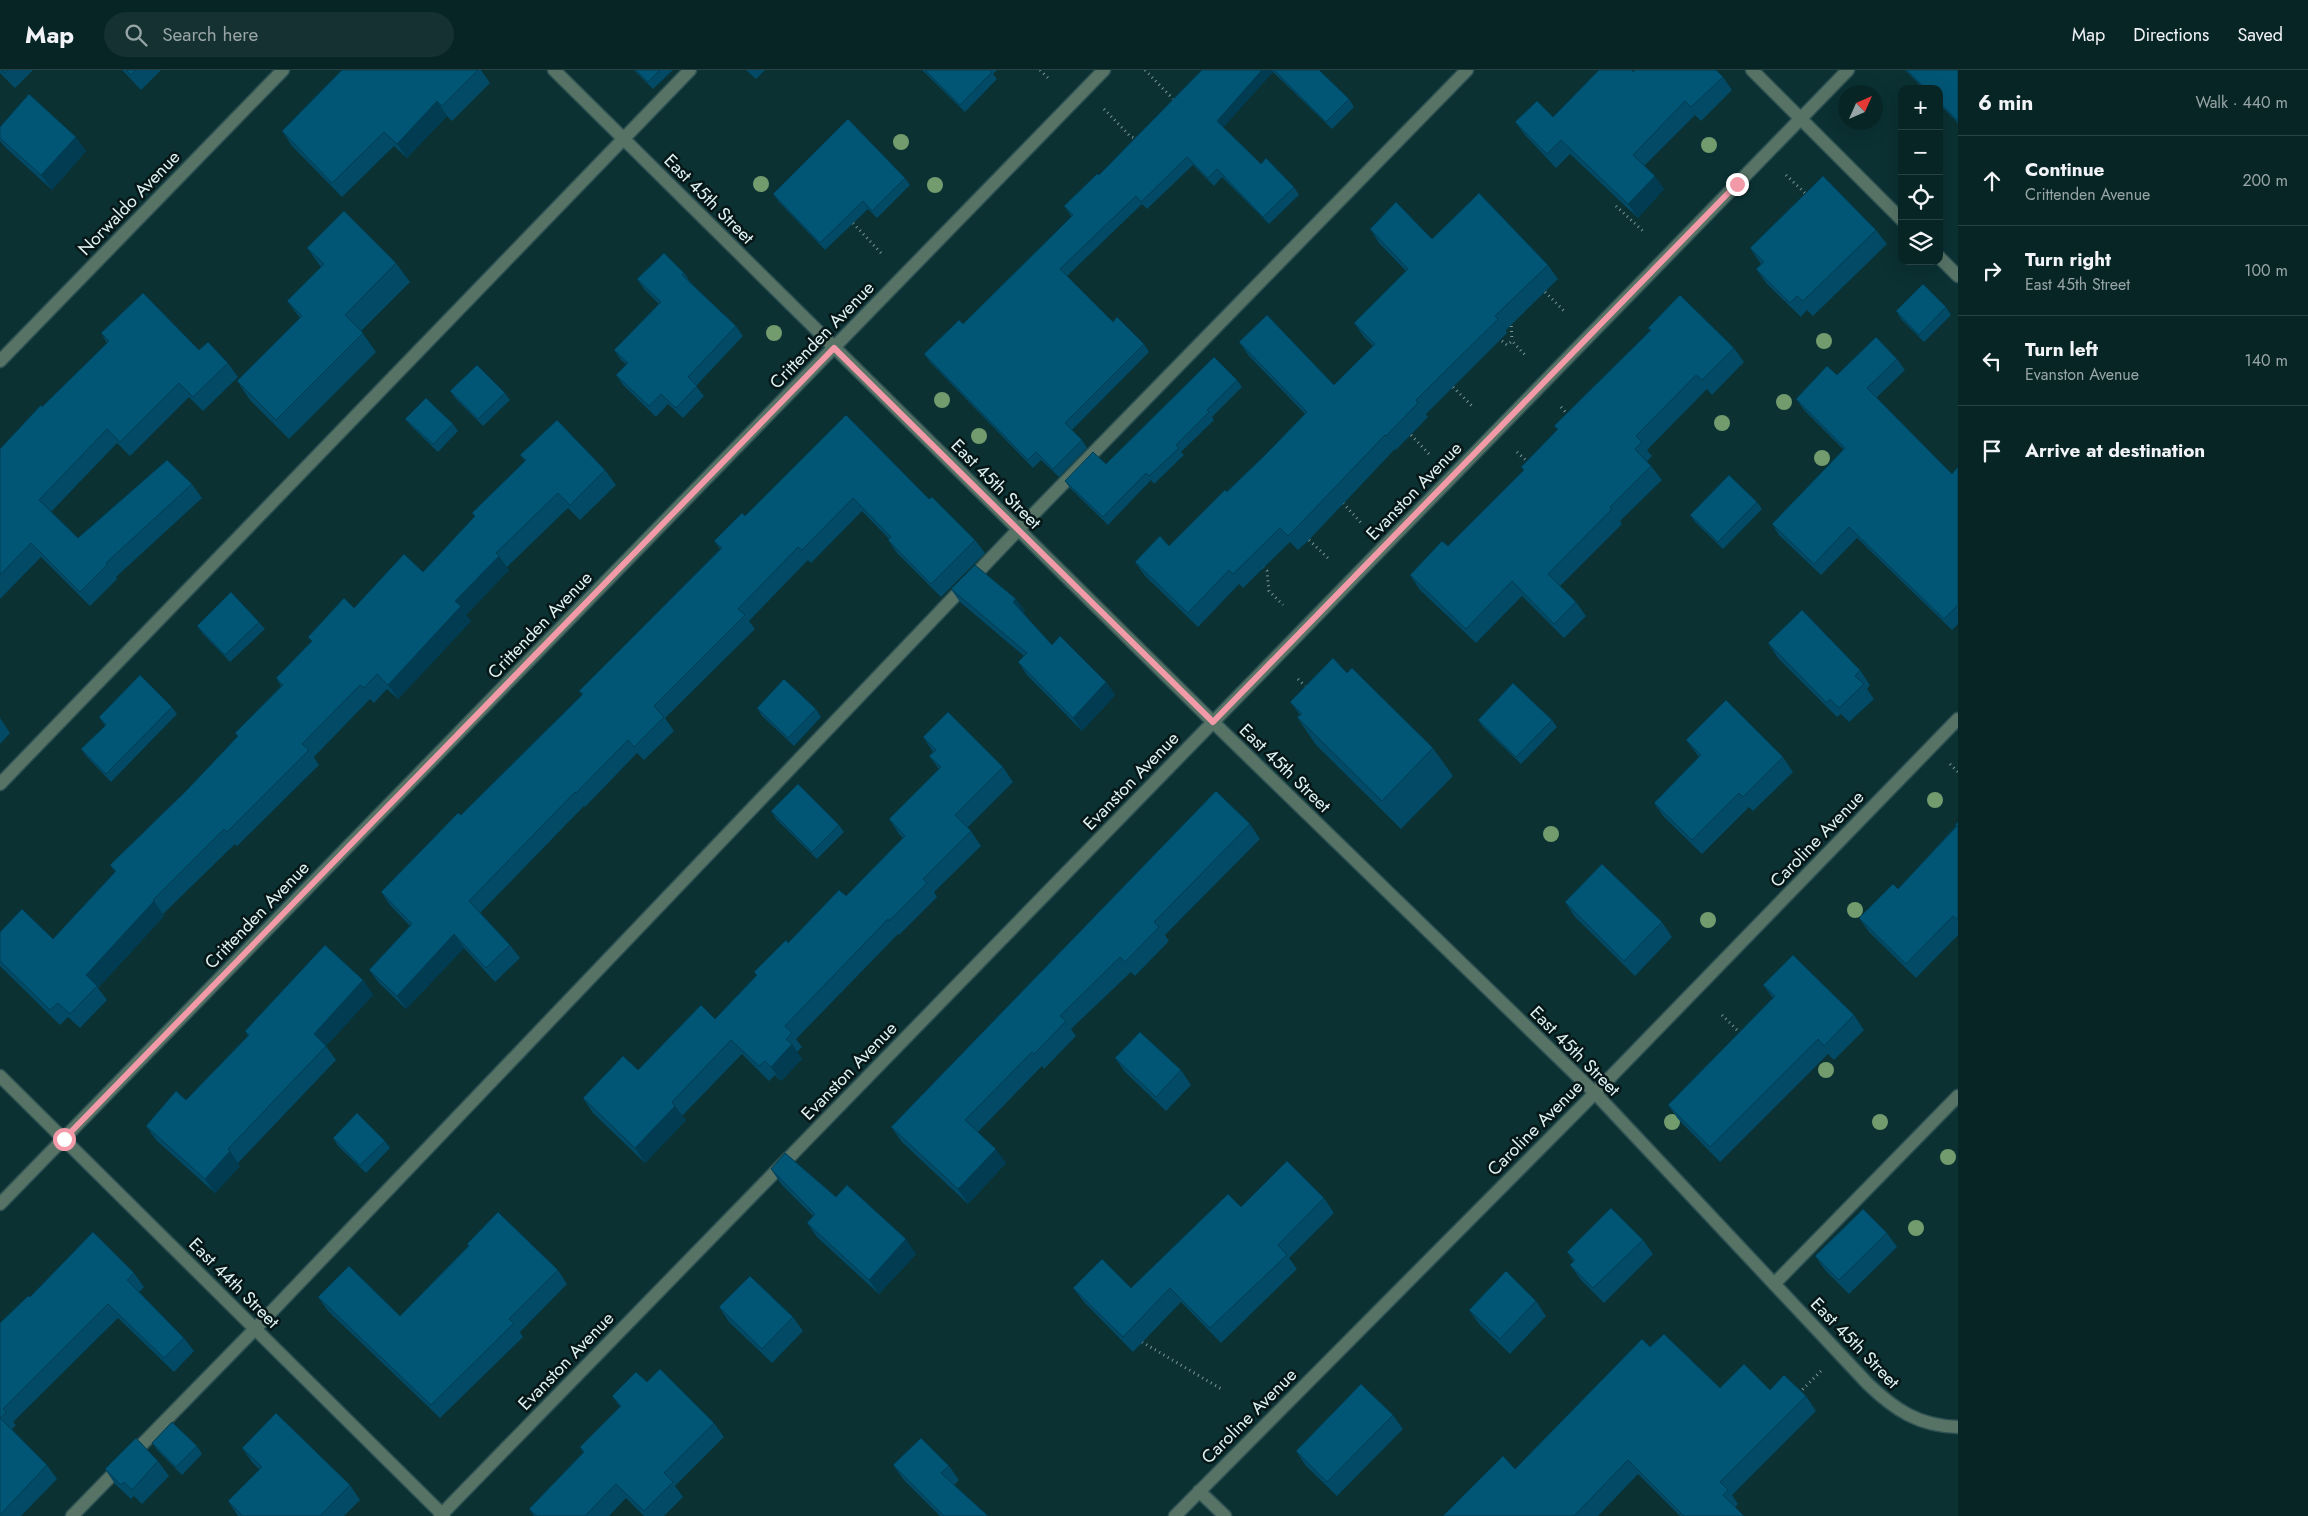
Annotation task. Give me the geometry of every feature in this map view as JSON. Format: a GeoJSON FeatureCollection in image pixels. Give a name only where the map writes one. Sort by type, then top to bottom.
{"type":"FeatureCollection","features":[{"type":"Feature","properties":{"kind":"street","name":"Norwaldo Avenue"},"geometry":{"type":"LineString","coordinates":[[0,361],[284,70]]}},
{"type":"Feature","properties":{"kind":"street","name":"East 45th Street"},"geometry":{"type":"LineString","coordinates":[[554,70],[1213,722],[1595,1093],[1868,1384],[1897,1410],[1929,1422],[1958,1427]]}},
{"type":"Feature","properties":{"kind":"street"},"geometry":{"type":"LineString","coordinates":[[0,784],[690,70]]}},
{"type":"Feature","properties":{"kind":"street","name":"Crittenden Avenue"},"geometry":{"type":"LineString","coordinates":[[0,1204],[1104,70]]}},
{"type":"Feature","properties":{"kind":"street"},"geometry":{"type":"LineString","coordinates":[[72,1516],[255,1329],[1018,530],[1467,70]]}},
{"type":"Feature","properties":{"kind":"street"},"geometry":{"type":"LineString","coordinates":[[1752,70],[1898,216]]}},
{"type":"Feature","properties":{"kind":"street","name":"Evanston Avenue"},"geometry":{"type":"LineString","coordinates":[[442,1515],[1848,70]]}},
{"type":"Feature","properties":{"kind":"street"},"geometry":{"type":"LineString","coordinates":[[1943,261],[1958,276]]}},
{"type":"Feature","properties":{"kind":"street","name":"Caroline Avenue"},"geometry":{"type":"LineString","coordinates":[[1175,1516],[1595,1093],[1958,719]]}},
{"type":"Feature","properties":{"kind":"street","name":"East 44th Street"},"geometry":{"type":"LineString","coordinates":[[0,1076],[442,1515]]}},
{"type":"Feature","properties":{"kind":"street"},"geometry":{"type":"LineString","coordinates":[[1774,1284],[1958,1096]]}},
{"type":"Feature","properties":{"kind":"street"},"geometry":{"type":"LineString","coordinates":[[1199,1491],[1225,1516]]}},
{"type":"Feature","properties":{"kind":"path"},"geometry":{"type":"LineString","coordinates":[[1040,70],[1050,80]]}},
{"type":"Feature","properties":{"kind":"path"},"geometry":{"type":"LineString","coordinates":[[1146,70],[1180,105]]}},
{"type":"Feature","properties":{"kind":"path"},"geometry":{"type":"LineString","coordinates":[[1104,110],[1130,136],[1146,143]]}},
{"type":"Feature","properties":{"kind":"path"},"geometry":{"type":"LineString","coordinates":[[1786,174],[1812,199]]}},
{"type":"Feature","properties":{"kind":"path"},"geometry":{"type":"LineString","coordinates":[[1616,206],[1644,232]]}},
{"type":"Feature","properties":{"kind":"path"},"geometry":{"type":"LineString","coordinates":[[853,223],[881,252]]}},
{"type":"Feature","properties":{"kind":"path"},"geometry":{"type":"LineString","coordinates":[[1545,292],[1566,313]]}},
{"type":"Feature","properties":{"kind":"path"},"geometry":{"type":"LineString","coordinates":[[1511,319],[1512,341],[1525,355]]}},
{"type":"Feature","properties":{"kind":"path"},"geometry":{"type":"LineString","coordinates":[[1502,341],[1507,345],[1512,341]]}},
{"type":"Feature","properties":{"kind":"path"},"geometry":{"type":"LineString","coordinates":[[1453,387],[1474,408]]}},
{"type":"Feature","properties":{"kind":"path"},"geometry":{"type":"LineString","coordinates":[[1561,407],[1573,420]]}},
{"type":"Feature","properties":{"kind":"path"},"geometry":{"type":"LineString","coordinates":[[1411,434],[1430,454]]}},
{"type":"Feature","properties":{"kind":"path"},"geometry":{"type":"LineString","coordinates":[[1517,452],[1534,468]]}},
{"type":"Feature","properties":{"kind":"path"},"geometry":{"type":"LineString","coordinates":[[1343,503],[1362,524]]}},
{"type":"Feature","properties":{"kind":"path"},"geometry":{"type":"LineString","coordinates":[[1309,540],[1329,559]]}},
{"type":"Feature","properties":{"kind":"path"},"geometry":{"type":"LineString","coordinates":[[1263,567],[1267,571],[1269,591],[1283,606]]}},
{"type":"Feature","properties":{"kind":"path"},"geometry":{"type":"LineString","coordinates":[[1298,679],[1310,691]]}},
{"type":"Feature","properties":{"kind":"path"},"geometry":{"type":"LineString","coordinates":[[1948,762],[1958,772]]}},
{"type":"Feature","properties":{"kind":"path"},"geometry":{"type":"LineString","coordinates":[[1722,1015],[1746,1039]]}},
{"type":"Feature","properties":{"kind":"path"},"geometry":{"type":"LineString","coordinates":[[1142,1342],[1223,1390]]}},
{"type":"Feature","properties":{"kind":"path"},"geometry":{"type":"LineString","coordinates":[[1799,1394],[1824,1369]]}},
{"type":"Feature","properties":{"kind":"building"},"geometry":{"type":"Polygon","coordinates":[[[126,70],[136,70],[131,75],[126,70]]]}},
{"type":"Feature","properties":{"kind":"building"},"geometry":{"type":"Polygon","coordinates":[[[342,70],[478,70],[442,106],[437,101],[397,144],[384,132],[332,183],[282,131],[342,70]]]}},
{"type":"Feature","properties":{"kind":"building"},"geometry":{"type":"Polygon","coordinates":[[[636,70],[660,70],[648,82],[636,70]]]}},
{"type":"Feature","properties":{"kind":"building"},"geometry":{"type":"Polygon","coordinates":[[[925,70],[990,70],[992,72],[960,105],[925,70]]]}},
{"type":"Feature","properties":{"kind":"building"},"geometry":{"type":"Polygon","coordinates":[[[1202,70],[1262,70],[1217,121],[1261,164],[1266,158],[1294,187],[1263,217],[1217,169],[1208,178],[1187,157],[1141,202],[1136,196],[1060,269],[1113,322],[1117,317],[1144,344],[1065,423],[1082,440],[1053,469],[1036,452],[1028,460],[924,354],[959,320],[963,324],[1073,215],[1064,206],[1097,174],[1099,175],[1202,70]]]}},
{"type":"Feature","properties":{"kind":"building"},"geometry":{"type":"Polygon","coordinates":[[[1274,70],[1319,70],[1349,99],[1326,122],[1274,70]]]}},
{"type":"Feature","properties":{"kind":"building"},"geometry":{"type":"Polygon","coordinates":[[[1599,70],[1632,70],[1633,72],[1635,70],[1716,70],[1723,77],[1691,107],[1685,101],[1633,155],[1655,176],[1628,204],[1561,140],[1547,154],[1515,122],[1537,101],[1553,117],[1599,70]]]}},
{"type":"Feature","properties":{"kind":"building"},"geometry":{"type":"Polygon","coordinates":[[[1907,70],[1958,70],[1958,121],[1943,106],[1943,85],[1922,85],[1907,70]]]}},
{"type":"Feature","properties":{"kind":"building"},"geometry":{"type":"Polygon","coordinates":[[[29,94],[76,137],[41,175],[0,138],[0,127],[29,94]]]}},
{"type":"Feature","properties":{"kind":"building"},"geometry":{"type":"Polygon","coordinates":[[[848,119],[905,178],[872,211],[863,201],[820,243],[773,194],[848,119]]]}},
{"type":"Feature","properties":{"kind":"building"},"geometry":{"type":"Polygon","coordinates":[[[1823,176],[1876,230],[1803,301],[1797,296],[1790,303],[1756,269],[1764,262],[1750,248],[1823,176]]]}},
{"type":"Feature","properties":{"kind":"building"},"geometry":{"type":"Polygon","coordinates":[[[1479,193],[1548,265],[1495,316],[1498,319],[1416,400],[1418,403],[1288,536],[1280,528],[1233,574],[1229,570],[1188,613],[1135,562],[1160,536],[1169,546],[1225,490],[1227,492],[1307,412],[1239,342],[1267,315],[1334,385],[1375,344],[1354,323],[1408,269],[1370,229],[1396,202],[1432,239],[1479,193]]]}},
{"type":"Feature","properties":{"kind":"building"},"geometry":{"type":"Polygon","coordinates":[[[344,211],[396,263],[345,315],[363,333],[276,420],[237,381],[302,316],[287,301],[324,264],[307,248],[344,211]]]}},
{"type":"Feature","properties":{"kind":"building"},"geometry":{"type":"Polygon","coordinates":[[[664,253],[684,273],[682,275],[736,326],[688,377],[697,386],[676,408],[661,394],[649,406],[616,375],[628,363],[614,350],[661,302],[637,279],[664,253]]]}},
{"type":"Feature","properties":{"kind":"building"},"geometry":{"type":"Polygon","coordinates":[[[1923,284],[1946,307],[1919,335],[1896,311],[1923,284]]]}},
{"type":"Feature","properties":{"kind":"building"},"geometry":{"type":"Polygon","coordinates":[[[143,293],[199,350],[208,342],[228,363],[193,397],[179,383],[120,442],[107,429],[39,500],[78,538],[167,460],[192,484],[106,563],[107,565],[80,592],[31,543],[0,575],[0,449],[41,405],[42,407],[109,341],[101,333],[143,293]]]}},
{"type":"Feature","properties":{"kind":"building"},"geometry":{"type":"Polygon","coordinates":[[[1680,295],[1734,348],[1702,380],[1696,375],[1636,436],[1642,442],[1635,449],[1651,466],[1548,574],[1576,602],[1554,624],[1512,581],[1466,629],[1410,575],[1442,541],[1448,546],[1524,470],[1521,467],[1558,429],[1554,426],[1651,330],[1648,328],[1680,295]]]}},
{"type":"Feature","properties":{"kind":"building"},"geometry":{"type":"Polygon","coordinates":[[[1876,337],[1897,359],[1867,388],[1952,474],[1958,467],[1958,605],[1944,619],[1849,527],[1814,564],[1772,524],[1845,448],[1796,399],[1827,366],[1837,375],[1876,337]]]}},
{"type":"Feature","properties":{"kind":"building"},"geometry":{"type":"Polygon","coordinates":[[[1214,357],[1237,380],[1176,445],[1179,448],[1149,476],[1146,473],[1103,517],[1065,481],[1093,452],[1106,464],[1214,357]]]}},
{"type":"Feature","properties":{"kind":"building"},"geometry":{"type":"Polygon","coordinates":[[[477,365],[505,393],[478,419],[450,391],[477,365]]]}},
{"type":"Feature","properties":{"kind":"building"},"geometry":{"type":"Polygon","coordinates":[[[426,398],[453,424],[433,444],[405,419],[426,398]]]}},
{"type":"Feature","properties":{"kind":"building"},"geometry":{"type":"Polygon","coordinates":[[[846,415],[929,499],[932,497],[975,540],[931,584],[888,540],[891,537],[853,498],[802,550],[798,547],[738,609],[745,615],[654,706],[664,717],[634,747],[628,740],[469,901],[510,945],[486,968],[454,934],[397,996],[369,970],[412,924],[381,892],[458,813],[461,815],[583,694],[579,691],[722,548],[714,541],[742,513],[745,516],[846,415]]]}},
{"type":"Feature","properties":{"kind":"building"},"geometry":{"type":"Polygon","coordinates":[[[557,420],[605,470],[570,505],[558,493],[496,553],[499,556],[455,601],[461,606],[388,685],[377,674],[364,688],[360,685],[302,744],[309,750],[227,832],[224,829],[153,900],[86,975],[97,986],[70,1014],[58,1003],[50,1010],[0,961],[0,932],[22,909],[53,939],[116,871],[110,865],[186,791],[238,736],[235,733],[283,685],[276,678],[312,641],[308,637],[344,598],[354,608],[404,554],[423,572],[475,516],[472,513],[526,460],[520,455],[557,420]]]}},
{"type":"Feature","properties":{"kind":"building"},"geometry":{"type":"Polygon","coordinates":[[[1729,475],[1757,502],[1718,542],[1690,515],[1729,475]]]}},
{"type":"Feature","properties":{"kind":"building"},"geometry":{"type":"Polygon","coordinates":[[[975,565],[1016,599],[1013,602],[1052,645],[1060,636],[1106,682],[1073,718],[1018,662],[1027,653],[951,589],[975,565]]]}},
{"type":"Feature","properties":{"kind":"building"},"geometry":{"type":"Polygon","coordinates":[[[231,592],[259,622],[225,655],[197,626],[231,592]]]}},
{"type":"Feature","properties":{"kind":"building"},"geometry":{"type":"Polygon","coordinates":[[[1802,610],[1860,670],[1855,676],[1864,684],[1839,708],[1830,699],[1827,703],[1768,643],[1802,610]]]}},
{"type":"Feature","properties":{"kind":"building"},"geometry":{"type":"Polygon","coordinates":[[[1333,658],[1347,673],[1352,668],[1433,748],[1382,801],[1297,717],[1302,714],[1290,702],[1333,658]]]}},
{"type":"Feature","properties":{"kind":"building"},"geometry":{"type":"Polygon","coordinates":[[[140,675],[172,707],[106,774],[81,749],[106,725],[99,717],[140,675]]]}},
{"type":"Feature","properties":{"kind":"building"},"geometry":{"type":"Polygon","coordinates":[[[784,679],[816,709],[788,738],[757,708],[784,679]]]}},
{"type":"Feature","properties":{"kind":"building"},"geometry":{"type":"Polygon","coordinates":[[[1513,683],[1552,720],[1516,757],[1478,720],[1513,683]]]}},
{"type":"Feature","properties":{"kind":"building"},"geometry":{"type":"Polygon","coordinates":[[[1726,700],[1783,757],[1743,797],[1739,793],[1692,840],[1654,803],[1701,755],[1686,740],[1726,700]]]}},
{"type":"Feature","properties":{"kind":"building"},"geometry":{"type":"Polygon","coordinates":[[[948,712],[1003,767],[955,815],[971,831],[923,879],[927,883],[889,921],[888,919],[785,1026],[792,1033],[786,1039],[792,1044],[771,1067],[765,1061],[759,1066],[731,1040],[672,1102],[675,1106],[635,1148],[583,1098],[623,1056],[638,1070],[701,1005],[715,1019],[757,975],[754,972],[786,940],[788,943],[839,890],[846,896],[905,836],[889,819],[941,767],[929,756],[936,750],[923,737],[948,712]]]}},
{"type":"Feature","properties":{"kind":"building"},"geometry":{"type":"Polygon","coordinates":[[[798,784],[839,825],[812,852],[771,811],[798,784]]]}},
{"type":"Feature","properties":{"kind":"building"},"geometry":{"type":"Polygon","coordinates":[[[1216,791],[1250,824],[1154,922],[1159,927],[1125,962],[1120,957],[1060,1016],[1066,1021],[1034,1054],[1032,1052],[965,1120],[996,1149],[958,1189],[891,1127],[1216,791]]]}},
{"type":"Feature","properties":{"kind":"building"},"geometry":{"type":"Polygon","coordinates":[[[1958,822],[1958,920],[1953,916],[1906,964],[1859,918],[1893,884],[1898,889],[1957,826],[1955,825],[1958,822]]]}},
{"type":"Feature","properties":{"kind":"building"},"geometry":{"type":"Polygon","coordinates":[[[1602,864],[1662,922],[1624,961],[1565,902],[1602,864]]]}},
{"type":"Feature","properties":{"kind":"building"},"geometry":{"type":"Polygon","coordinates":[[[325,945],[363,980],[314,1034],[326,1046],[228,1149],[230,1151],[205,1179],[146,1126],[176,1091],[186,1100],[249,1035],[245,1031],[325,945]]]}},
{"type":"Feature","properties":{"kind":"building"},"geometry":{"type":"Polygon","coordinates":[[[1793,955],[1854,1015],[1824,1046],[1818,1039],[1710,1147],[1668,1105],[1775,996],[1763,985],[1793,955]]]}},
{"type":"Feature","properties":{"kind":"building"},"geometry":{"type":"Polygon","coordinates":[[[1140,1032],[1181,1070],[1156,1097],[1115,1058],[1140,1032]]]}},
{"type":"Feature","properties":{"kind":"building"},"geometry":{"type":"Polygon","coordinates":[[[357,1113],[385,1141],[360,1165],[333,1138],[357,1113]]]}},
{"type":"Feature","properties":{"kind":"building"},"geometry":{"type":"Polygon","coordinates":[[[785,1153],[836,1197],[847,1185],[906,1239],[869,1280],[807,1223],[815,1214],[771,1169],[785,1153]]]}},
{"type":"Feature","properties":{"kind":"building"},"geometry":{"type":"Polygon","coordinates":[[[1287,1161],[1324,1198],[1278,1245],[1287,1255],[1210,1328],[1170,1288],[1123,1337],[1073,1288],[1102,1259],[1131,1288],[1228,1194],[1241,1207],[1287,1161]]]}},
{"type":"Feature","properties":{"kind":"building"},"geometry":{"type":"Polygon","coordinates":[[[1611,1208],[1643,1240],[1593,1288],[1570,1265],[1575,1260],[1567,1252],[1611,1208]]]}},
{"type":"Feature","properties":{"kind":"building"},"geometry":{"type":"Polygon","coordinates":[[[1863,1209],[1887,1233],[1839,1280],[1815,1256],[1863,1209]]]}},
{"type":"Feature","properties":{"kind":"building"},"geometry":{"type":"Polygon","coordinates":[[[498,1212],[558,1270],[509,1319],[514,1323],[431,1405],[318,1297],[349,1266],[400,1316],[469,1246],[467,1244],[498,1212]]]}},
{"type":"Feature","properties":{"kind":"building"},"geometry":{"type":"Polygon","coordinates":[[[93,1232],[134,1273],[127,1280],[184,1338],[164,1358],[108,1304],[3,1409],[6,1412],[0,1418],[0,1323],[28,1296],[30,1297],[93,1232]]]}},
{"type":"Feature","properties":{"kind":"building"},"geometry":{"type":"Polygon","coordinates":[[[1506,1271],[1536,1301],[1500,1339],[1469,1310],[1506,1271]]]}},
{"type":"Feature","properties":{"kind":"building"},"geometry":{"type":"Polygon","coordinates":[[[750,1276],[793,1317],[762,1349],[719,1307],[750,1276]]]}},
{"type":"Feature","properties":{"kind":"building"},"geometry":{"type":"Polygon","coordinates":[[[1664,1334],[1720,1388],[1744,1364],[1770,1390],[1784,1375],[1806,1396],[1720,1482],[1728,1490],[1723,1495],[1744,1516],[1684,1516],[1628,1460],[1574,1516],[1443,1516],[1503,1456],[1515,1469],[1642,1339],[1650,1347],[1664,1334]]]}},
{"type":"Feature","properties":{"kind":"building"},"geometry":{"type":"Polygon","coordinates":[[[660,1369],[714,1423],[664,1473],[673,1482],[644,1511],[616,1484],[585,1516],[537,1516],[529,1509],[584,1452],[580,1447],[621,1406],[612,1396],[636,1372],[647,1382],[660,1369]]]}},
{"type":"Feature","properties":{"kind":"building"},"geometry":{"type":"Polygon","coordinates":[[[1361,1384],[1393,1415],[1327,1482],[1296,1451],[1361,1384]]]}},
{"type":"Feature","properties":{"kind":"building"},"geometry":{"type":"Polygon","coordinates":[[[276,1413],[350,1485],[320,1516],[243,1516],[228,1501],[262,1467],[242,1448],[276,1413]]]}},
{"type":"Feature","properties":{"kind":"building"},"geometry":{"type":"Polygon","coordinates":[[[0,1418],[47,1465],[0,1515],[0,1418]]]}},
{"type":"Feature","properties":{"kind":"building"},"geometry":{"type":"Polygon","coordinates":[[[172,1422],[197,1446],[176,1467],[152,1443],[172,1422]]]}},
{"type":"Feature","properties":{"kind":"building"},"geometry":{"type":"Polygon","coordinates":[[[136,1438],[158,1461],[132,1490],[124,1482],[121,1485],[105,1469],[136,1438]]]}},
{"type":"Feature","properties":{"kind":"building"},"geometry":{"type":"Polygon","coordinates":[[[921,1438],[949,1466],[941,1473],[988,1516],[944,1516],[893,1465],[921,1438]]]}},
{"type":"Feature","properties":{"kind":"route"},"geometry":{"type":"LineString","coordinates":[[64,1139],[834,348],[1213,722],[1737,184]]}}]}
